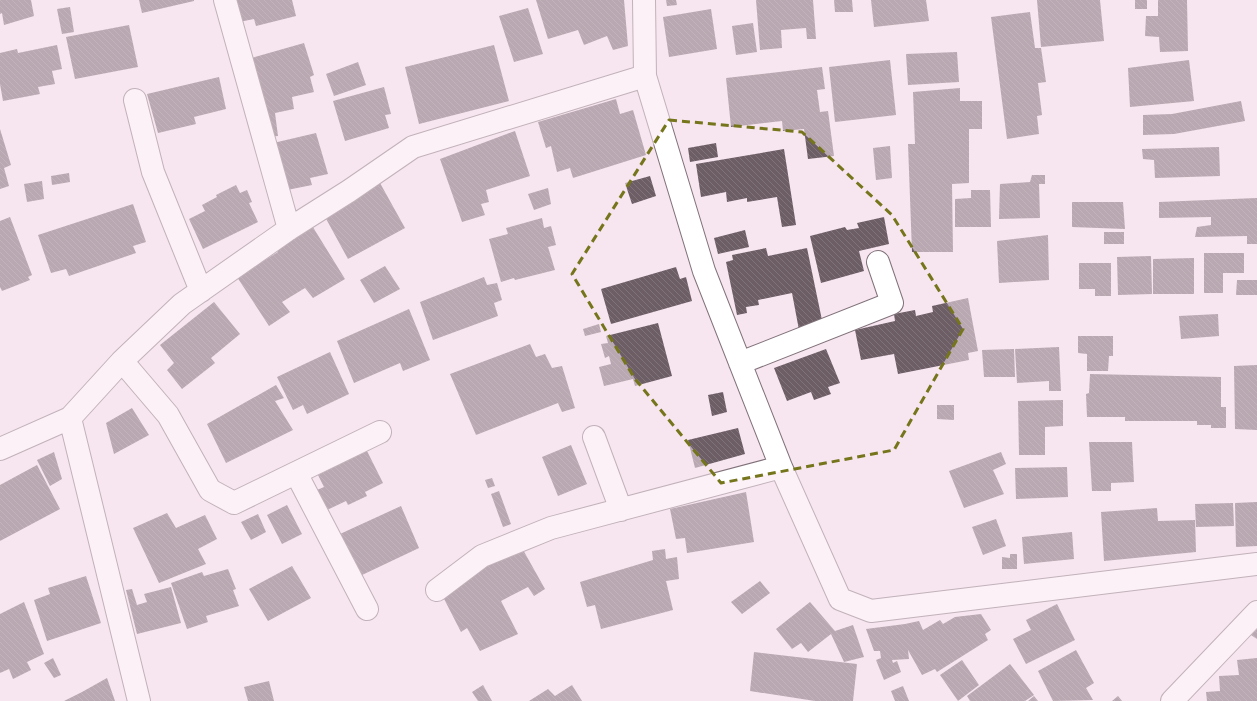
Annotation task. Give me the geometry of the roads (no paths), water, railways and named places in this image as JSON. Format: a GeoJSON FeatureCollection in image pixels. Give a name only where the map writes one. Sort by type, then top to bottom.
{"type":"FeatureCollection","features":[{"type":"Feature","properties":{"kind":"street"},"geometry":{"type":"LineString","coordinates":[[225,0],[289,229]]}},
{"type":"Feature","properties":{"kind":"street"},"geometry":{"type":"LineString","coordinates":[[644,0],[645,76],[704,271],[781,467],[840,599],[871,611],[1257,564]]}},
{"type":"Feature","properties":{"kind":"street"},"geometry":{"type":"LineString","coordinates":[[0,449],[70,418],[122,361],[182,304],[289,229],[413,147],[645,76]]}},
{"type":"Feature","properties":{"kind":"street"},"geometry":{"type":"LineString","coordinates":[[136,100],[153,172],[201,291]]}},
{"type":"Feature","properties":{"kind":"street"},"geometry":{"type":"LineString","coordinates":[[740,363],[892,303],[878,262]]}},
{"type":"Feature","properties":{"kind":"street"},"geometry":{"type":"LineString","coordinates":[[122,361],[168,415],[210,490],[234,503],[380,432]]}},
{"type":"Feature","properties":{"kind":"street"},"geometry":{"type":"LineString","coordinates":[[70,418],[139,701]]}},
{"type":"Feature","properties":{"kind":"street"},"geometry":{"type":"LineString","coordinates":[[594,436],[621,510]]}},
{"type":"Feature","properties":{"kind":"street"},"geometry":{"type":"LineString","coordinates":[[437,590],[482,556],[551,528],[781,467]]}},
{"type":"Feature","properties":{"kind":"street"},"geometry":{"type":"LineString","coordinates":[[296,473],[367,609]]}},
{"type":"Feature","properties":{"kind":"street"},"geometry":{"type":"LineString","coordinates":[[1172,701],[1257,612]]}}]}
